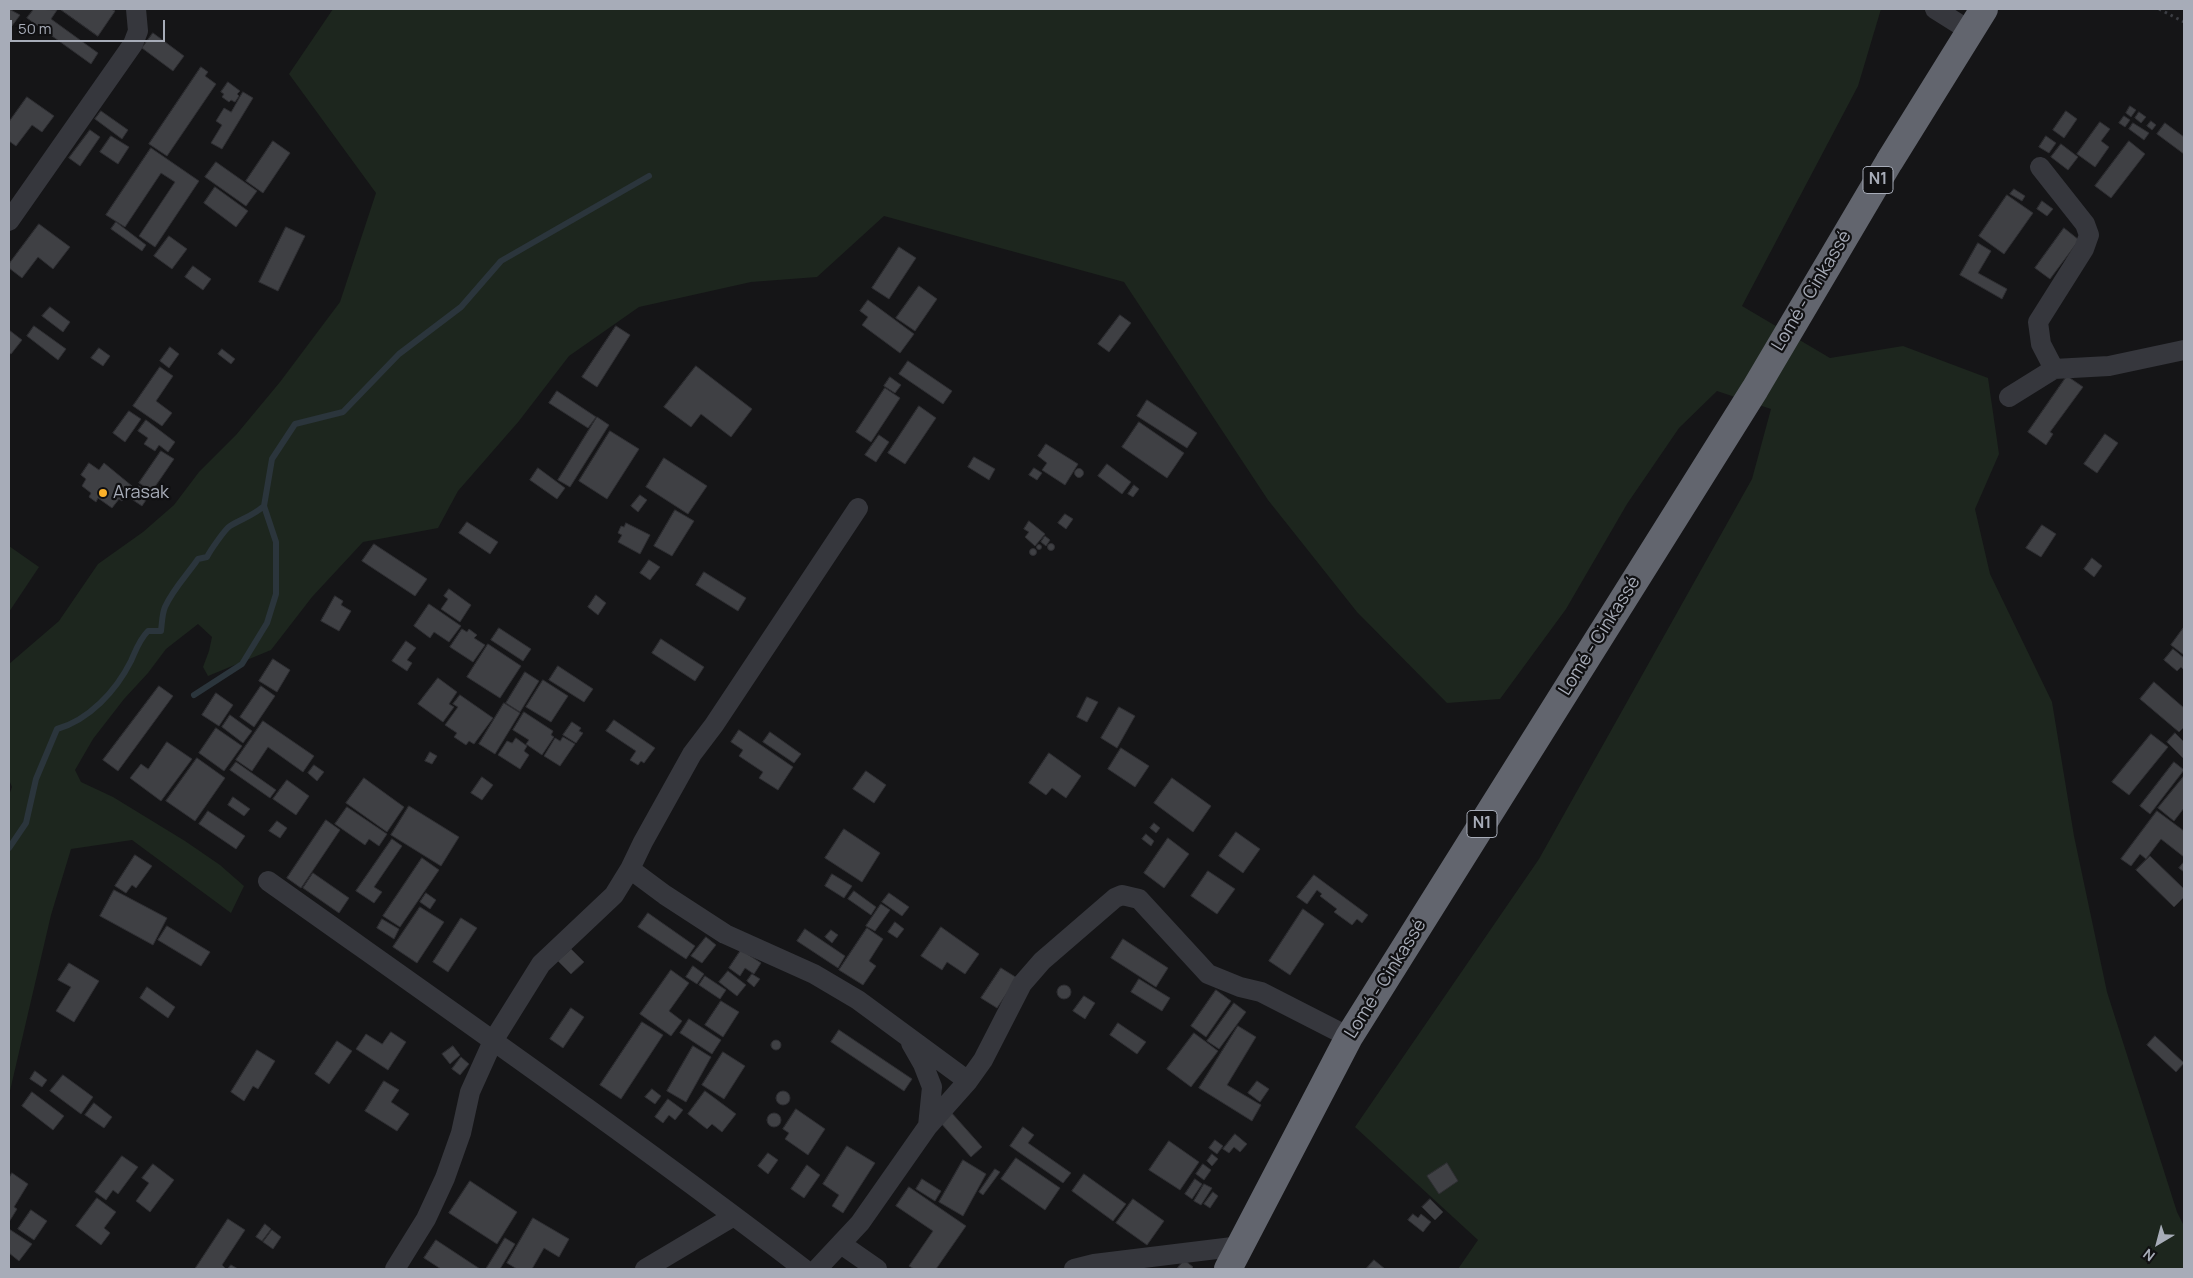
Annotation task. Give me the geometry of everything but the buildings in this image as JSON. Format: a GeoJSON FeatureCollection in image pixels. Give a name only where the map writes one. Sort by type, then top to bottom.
{"type":"FeatureCollection","features":[{"type":"Feature","properties":{"kind":"highway","name":"Lomé - Cinkassé"},"geometry":{"type":"LineString","coordinates":[[1235,1258],[1349,1037],[1755,389],[1884,171],[1977,20]]}},
{"type":"Feature","properties":{"kind":"street"},"geometry":{"type":"LineString","coordinates":[[9,221],[133,44],[138,31],[136,9]]}},
{"type":"Feature","properties":{"kind":"street"},"geometry":{"type":"LineString","coordinates":[[1935,9],[1977,20]]}},
{"type":"Feature","properties":{"kind":"street"},"geometry":{"type":"LineString","coordinates":[[2040,167],[2085,224],[2088,235],[2084,250],[2038,322],[2040,344],[2054,369]]}},
{"type":"Feature","properties":{"kind":"street"},"geometry":{"type":"LineString","coordinates":[[2009,397],[2054,369],[2110,366],[2184,350]]}},
{"type":"Feature","properties":{"kind":"street"},"geometry":{"type":"LineString","coordinates":[[395,1269],[426,1219],[445,1178],[461,1133],[470,1092],[492,1041],[541,964],[614,895],[692,754],[714,725],[858,508]]}},
{"type":"Feature","properties":{"kind":"street"},"geometry":{"type":"LineString","coordinates":[[630,869],[665,895],[725,934],[814,974],[858,1000],[968,1081]]}},
{"type":"Feature","properties":{"kind":"street"},"geometry":{"type":"LineString","coordinates":[[268,881],[734,1216],[804,1269]]}},
{"type":"Feature","properties":{"kind":"street"},"geometry":{"type":"LineString","coordinates":[[817,1269],[841,1244],[880,1196],[928,1126],[968,1081],[983,1060],[1022,984],[1061,943],[1109,903],[1122,895],[1139,899],[1208,974],[1240,987],[1261,992],[1349,1037]]}},
{"type":"Feature","properties":{"kind":"street"},"geometry":{"type":"LineString","coordinates":[[906,1034],[923,1064],[932,1087],[928,1126]]}},
{"type":"Feature","properties":{"kind":"street"},"geometry":{"type":"LineString","coordinates":[[646,1269],[734,1216]]}},
{"type":"Feature","properties":{"kind":"street"},"geometry":{"type":"LineString","coordinates":[[841,1244],[876,1269]]}},
{"type":"Feature","properties":{"kind":"street"},"geometry":{"type":"LineString","coordinates":[[1074,1269],[1094,1264],[1235,1258]]}},
{"type":"Feature","properties":{"kind":"path"},"geometry":{"type":"LineString","coordinates":[[2159,9],[2184,22]]}},
{"type":"Feature","properties":{"kind":"shaded area"},"geometry":{"type":"Polygon","coordinates":[[[333,9],[1881,9],[1858,86],[1742,306],[1830,358],[1903,346],[1988,378],[1999,454],[1975,509],[1990,574],[2052,702],[2074,836],[2107,992],[2177,1212],[2184,1226],[2184,1269],[1458,1269],[1478,1240],[1355,1127],[1539,859],[1752,479],[1771,409],[1717,391],[1679,428],[1627,504],[1566,609],[1500,699],[1447,703],[1357,612],[1268,500],[1124,282],[884,216],[817,277],[751,282],[639,307],[569,356],[519,421],[458,491],[438,528],[363,542],[312,597],[271,650],[208,676],[203,667],[212,637],[198,624],[166,649],[93,739],[75,770],[81,782],[113,797],[185,841],[220,865],[244,886],[231,913],[132,840],[71,849],[51,915],[9,1095],[9,795],[12,787],[9,780],[9,664],[59,621],[98,564],[143,532],[174,505],[199,472],[236,435],[280,382],[340,302],[376,193],[289,74],[333,9]]]}},
{"type":"Feature","properties":{"kind":"shaded area"},"geometry":{"type":"Polygon","coordinates":[[[9,546],[39,567],[9,612],[9,546]]]}},
{"type":"Feature","properties":{"kind":"waterway"},"geometry":{"type":"LineString","coordinates":[[9,848],[26,823],[36,779],[57,729],[80,719],[100,703],[118,683],[145,634],[148,631],[161,631],[163,613],[168,600],[198,559],[207,557],[214,545],[230,526],[264,506],[272,459],[295,424],[343,412],[399,354],[461,307],[501,261],[649,176]]}},
{"type":"Feature","properties":{"kind":"waterway"},"geometry":{"type":"LineString","coordinates":[[194,695],[242,664],[267,623],[276,594],[276,542],[264,506]]}},
{"type":"Feature","properties":{"kind":"place","name":"Arasak"},"geometry":{"type":"Point","coordinates":[103,493]}}]}
